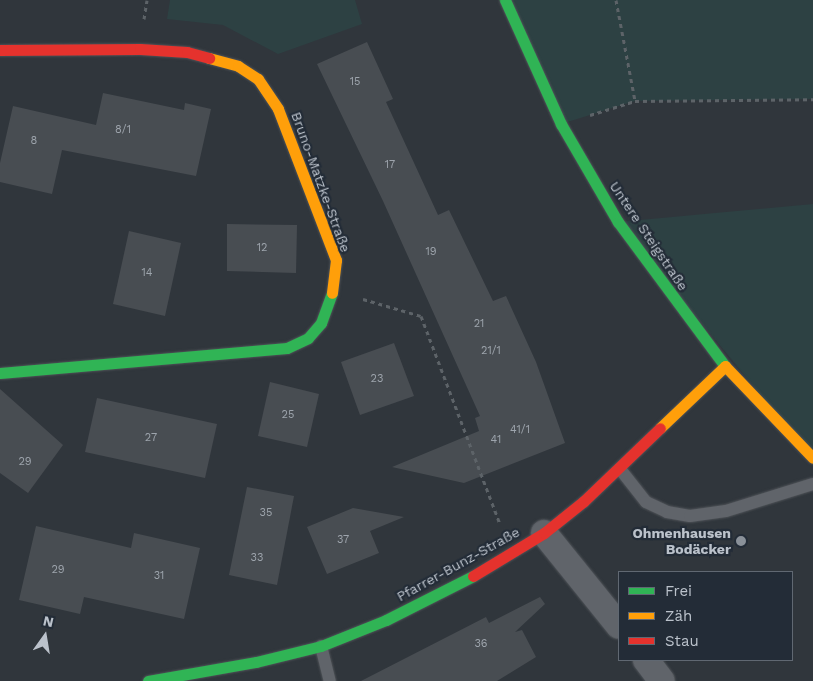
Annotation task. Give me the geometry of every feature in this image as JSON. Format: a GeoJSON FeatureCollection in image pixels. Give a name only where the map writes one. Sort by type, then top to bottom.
{"type":"FeatureCollection","features":[{"type":"Feature","properties":{"kind":"street","name":"Untere Steigstraße"},"geometry":{"type":"LineString","coordinates":[[505,0],[561,124],[618,222],[725,366],[813,458]]}},
{"type":"Feature","properties":{"kind":"street","name":"Bruno-Matzke-Straße"},"geometry":{"type":"LineString","coordinates":[[0,50],[94,48],[187,52],[238,66],[258,79],[278,108],[336,260],[333,291],[321,323],[308,338],[287,348],[0,373]]}},
{"type":"Feature","properties":{"kind":"street","name":"Pfarrer-Bunz-Straße"},"geometry":{"type":"LineString","coordinates":[[148,681],[256,662],[320,646],[386,620],[463,582],[544,533],[620,469],[725,366]]}},
{"type":"Feature","properties":{"kind":"street"},"geometry":{"type":"LineString","coordinates":[[544,533],[618,625]]}},
{"type":"Feature","properties":{"kind":"street"},"geometry":{"type":"LineString","coordinates":[[647,661],[662,681]]}},
{"type":"Feature","properties":{"kind":"lane"},"geometry":{"type":"LineString","coordinates":[[620,469],[646,502],[667,512],[690,516],[726,511],[813,484]]}},
{"type":"Feature","properties":{"kind":"lane"},"geometry":{"type":"LineString","coordinates":[[320,646],[330,681]]}},
{"type":"Feature","properties":{"kind":"path"},"geometry":{"type":"LineString","coordinates":[[616,0],[635,102]]}},
{"type":"Feature","properties":{"kind":"path"},"geometry":{"type":"LineString","coordinates":[[561,124],[635,102],[813,99]]}},
{"type":"Feature","properties":{"kind":"path"},"geometry":{"type":"LineString","coordinates":[[333,291],[421,316],[511,553]]}},
{"type":"Feature","properties":{"kind":"green space"},"geometry":{"type":"Polygon","coordinates":[[[170,0],[355,0],[362,24],[278,54],[223,25],[167,19],[170,0]]]}},
{"type":"Feature","properties":{"kind":"green space"},"geometry":{"type":"Polygon","coordinates":[[[505,0],[813,0],[813,99],[635,101],[561,124],[505,0]]]}},
{"type":"Feature","properties":{"kind":"green space"},"geometry":{"type":"Polygon","coordinates":[[[813,204],[813,458],[618,222],[813,204]]]}},
{"type":"Feature","properties":{"kind":"building"},"geometry":{"type":"Polygon","coordinates":[[[367,42],[393,99],[386,102],[438,215],[449,210],[493,301],[506,296],[536,362],[565,443],[464,483],[392,467],[479,431],[475,418],[480,416],[383,201],[317,64],[367,42]]]}},
{"type":"Feature","properties":{"kind":"building"},"geometry":{"type":"Polygon","coordinates":[[[103,93],[184,110],[185,103],[211,109],[196,176],[62,150],[52,194],[0,182],[0,163],[13,106],[96,125],[103,93]]]}},
{"type":"Feature","properties":{"kind":"building"},"geometry":{"type":"Polygon","coordinates":[[[227,224],[297,225],[296,273],[227,271],[227,224]]]}},
{"type":"Feature","properties":{"kind":"building"},"geometry":{"type":"Polygon","coordinates":[[[129,231],[181,243],[165,316],[113,304],[129,231]]]}},
{"type":"Feature","properties":{"kind":"building"},"geometry":{"type":"Polygon","coordinates":[[[394,343],[414,396],[360,415],[341,362],[394,343]]]}},
{"type":"Feature","properties":{"kind":"building"},"geometry":{"type":"Polygon","coordinates":[[[270,382],[319,394],[307,447],[258,436],[270,382]]]}},
{"type":"Feature","properties":{"kind":"building"},"geometry":{"type":"Polygon","coordinates":[[[0,389],[63,445],[28,493],[0,473],[0,389]]]}},
{"type":"Feature","properties":{"kind":"building"},"geometry":{"type":"Polygon","coordinates":[[[97,398],[217,424],[205,478],[85,452],[97,398]]]}},
{"type":"Feature","properties":{"kind":"building"},"geometry":{"type":"Polygon","coordinates":[[[247,487],[294,496],[277,585],[229,575],[247,487]]]}},
{"type":"Feature","properties":{"kind":"building"},"geometry":{"type":"Polygon","coordinates":[[[353,508],[404,517],[370,531],[379,553],[327,574],[307,527],[353,508]]]}},
{"type":"Feature","properties":{"kind":"building"},"geometry":{"type":"Polygon","coordinates":[[[36,526],[131,548],[134,533],[200,548],[184,619],[84,597],[80,614],[19,600],[36,526]]]}},
{"type":"Feature","properties":{"kind":"building"},"geometry":{"type":"Polygon","coordinates":[[[540,597],[545,604],[515,632],[522,630],[536,657],[497,681],[361,681],[486,617],[489,623],[540,597]]]}},
{"type":"Feature","properties":{"kind":"traffic: fast"},"geometry":{"type":"LineString","coordinates":[[505,0],[561,124],[618,222],[725,366]]}},
{"type":"Feature","properties":{"kind":"traffic: fast"},"geometry":{"type":"LineString","coordinates":[[0,373],[287,348],[308,338],[321,323],[332,293]]}},
{"type":"Feature","properties":{"kind":"traffic: fast"},"geometry":{"type":"LineString","coordinates":[[148,681],[256,662],[321,646],[386,620],[473,576]]}},
{"type":"Feature","properties":{"kind":"traffic: slow"},"geometry":{"type":"LineString","coordinates":[[209,58],[238,66],[258,79],[278,109],[336,260],[332,293]]}},
{"type":"Feature","properties":{"kind":"traffic: slow"},"geometry":{"type":"LineString","coordinates":[[725,366],[813,458]]}},
{"type":"Feature","properties":{"kind":"traffic: slow"},"geometry":{"type":"LineString","coordinates":[[660,428],[725,366]]}},
{"type":"Feature","properties":{"kind":"traffic: jam"},"geometry":{"type":"LineString","coordinates":[[0,50],[140,49],[187,52],[209,58]]}},
{"type":"Feature","properties":{"kind":"traffic: jam"},"geometry":{"type":"LineString","coordinates":[[473,576],[544,533],[584,501],[660,428]]}},
{"type":"Feature","properties":{"kind":"place","name":"Ohmenhausen Bodäcker"},"geometry":{"type":"Point","coordinates":[741,541]}}]}
